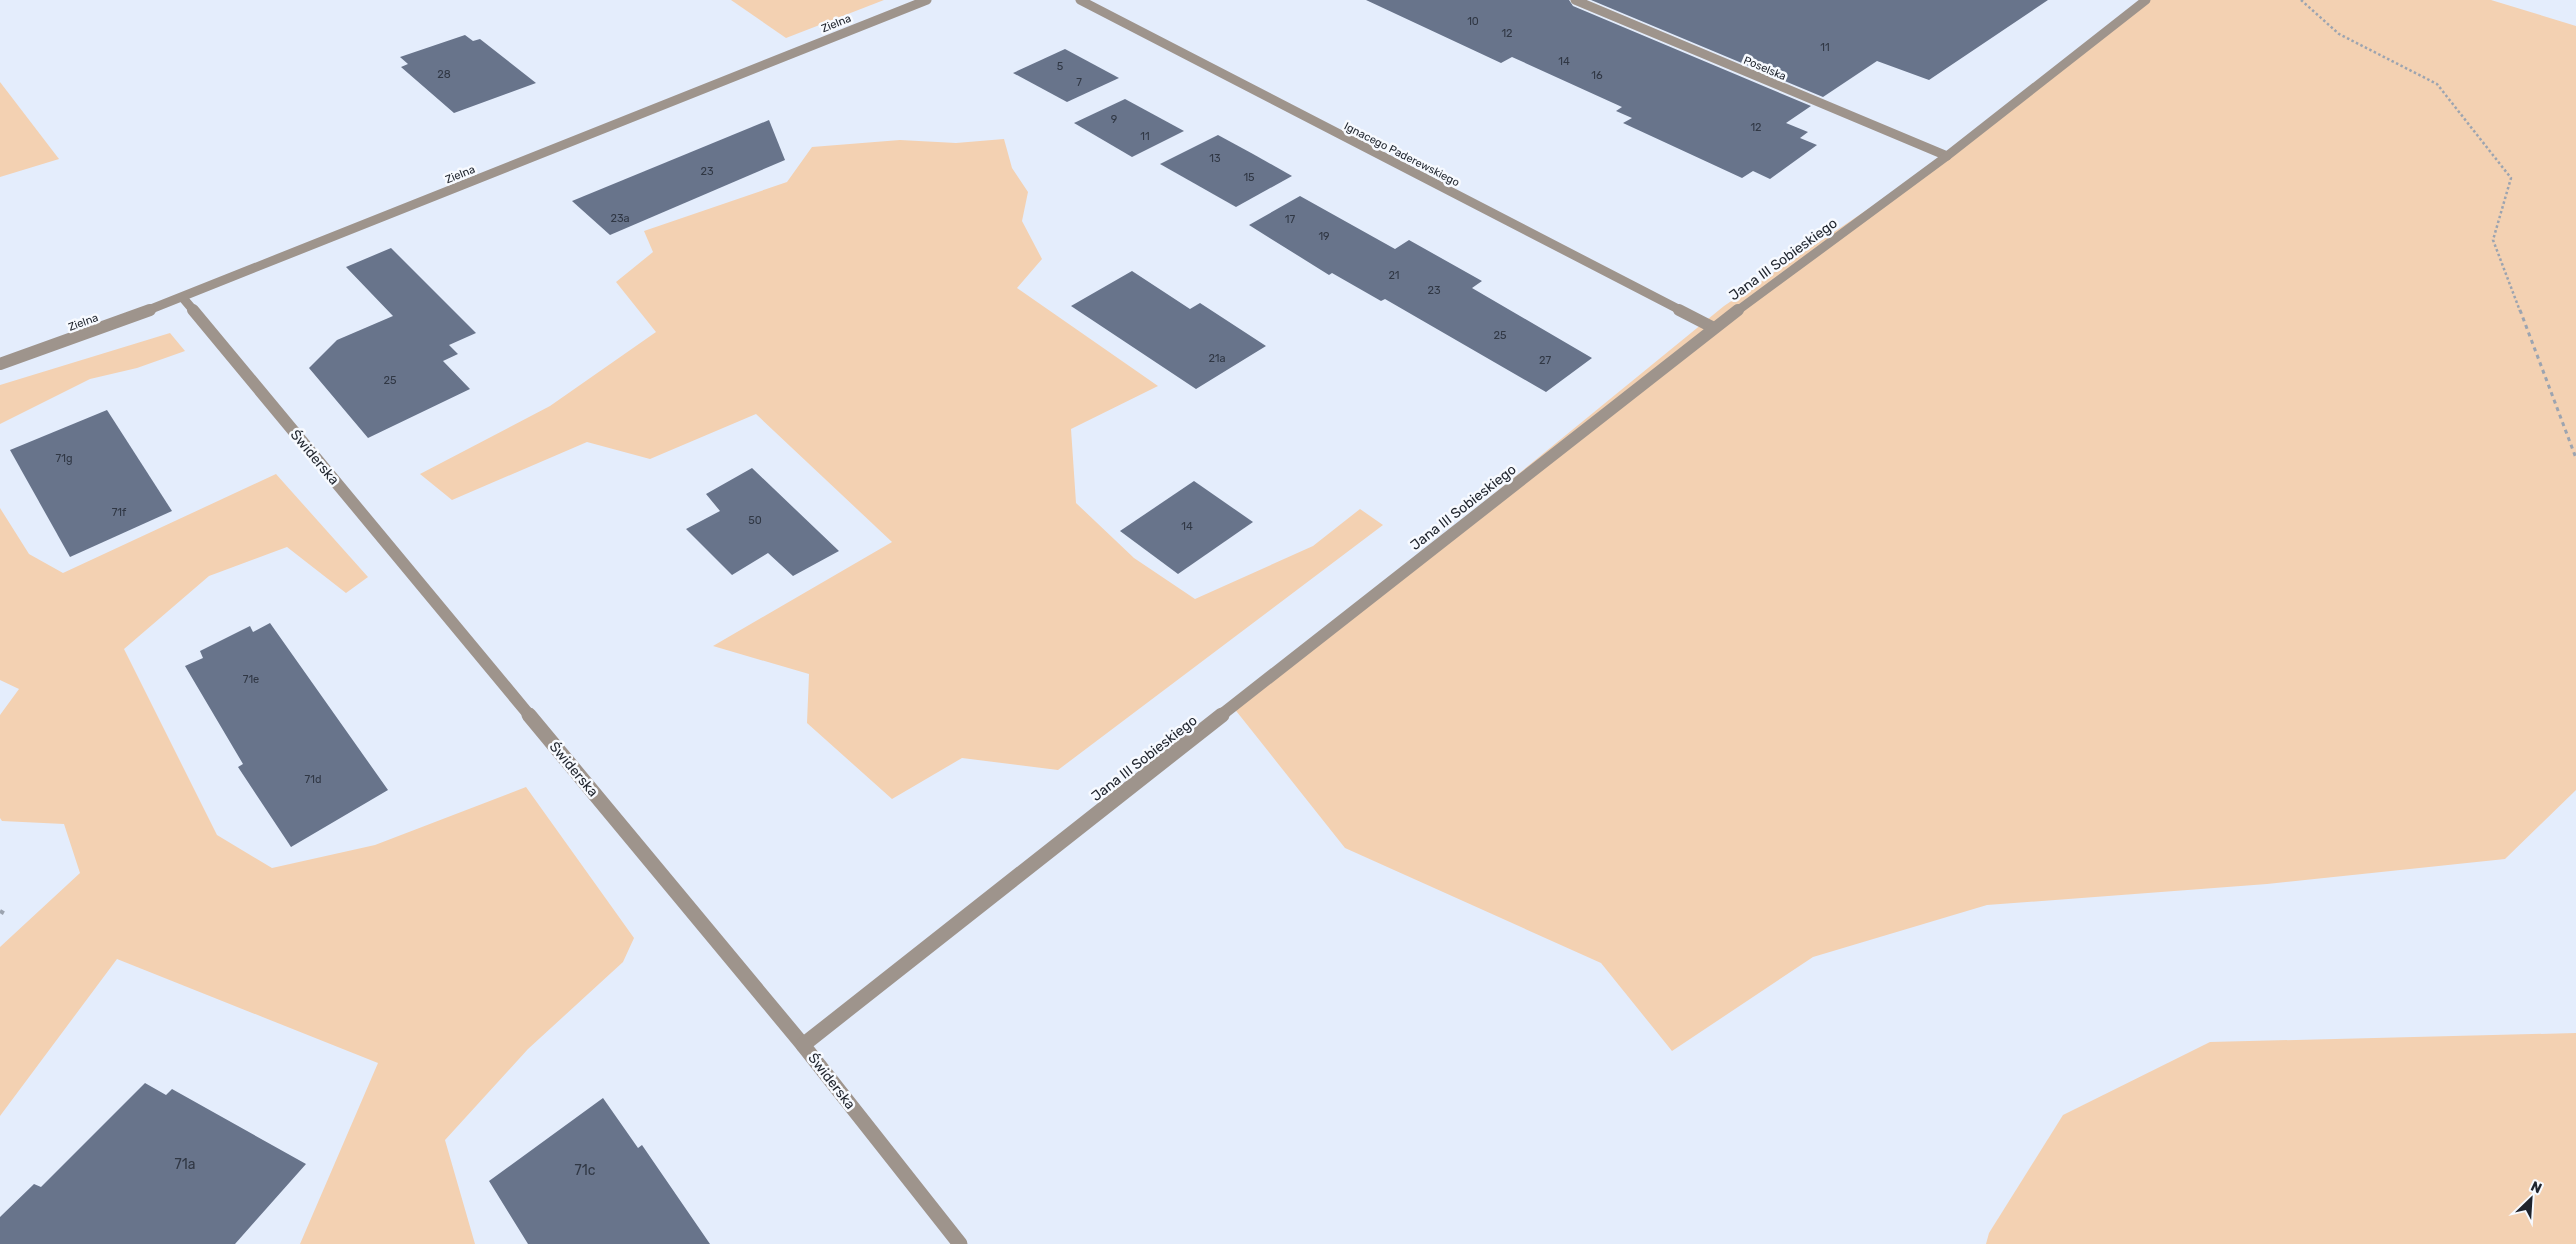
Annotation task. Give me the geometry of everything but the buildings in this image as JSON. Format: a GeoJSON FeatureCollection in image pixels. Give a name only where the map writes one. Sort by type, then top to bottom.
{"type":"FeatureCollection","features":[{"type":"Feature","properties":{"kind":"street","name":"Zielna"},"geometry":{"type":"LineString","coordinates":[[0,364],[183,298],[927,0]]}},
{"type":"Feature","properties":{"kind":"street","name":"Ignacego Paderewskiego"},"geometry":{"type":"LineString","coordinates":[[1080,0],[1714,328]]}},
{"type":"Feature","properties":{"kind":"street","name":"Poselska"},"geometry":{"type":"LineString","coordinates":[[1575,0],[1947,156]]}},
{"type":"Feature","properties":{"kind":"street","name":"Jana III Sobieskiego"},"geometry":{"type":"LineString","coordinates":[[803,1045],[1714,328],[1947,156],[2146,0]]}},
{"type":"Feature","properties":{"kind":"street","name":"Świderska"},"geometry":{"type":"LineString","coordinates":[[183,298],[803,1045],[960,1244]]}},
{"type":"Feature","properties":{"kind":"path"},"geometry":{"type":"LineString","coordinates":[[2301,0],[2339,34],[2437,84],[2511,178],[2493,240],[2576,458]]}},
{"type":"Feature","properties":{"kind":"path"},"geometry":{"type":"LineString","coordinates":[[0,911],[5,914]]}},
{"type":"Feature","properties":{"kind":"shaded area"},"geometry":{"type":"Polygon","coordinates":[[[731,0],[884,0],[786,38],[731,0]]]}},
{"type":"Feature","properties":{"kind":"shaded area"},"geometry":{"type":"Polygon","coordinates":[[[2146,0],[2491,0],[2576,26],[2576,790],[2505,859],[2267,884],[1987,905],[1813,957],[1672,1051],[1601,963],[1345,848],[1233,707],[1724,306],[1947,156],[2146,0]]]}},
{"type":"Feature","properties":{"kind":"shaded area"},"geometry":{"type":"Polygon","coordinates":[[[0,82],[59,159],[0,177],[0,82]]]}},
{"type":"Feature","properties":{"kind":"shaded area"},"geometry":{"type":"Polygon","coordinates":[[[1004,139],[1012,168],[1028,192],[1022,221],[1042,259],[1017,288],[1158,386],[1071,429],[1076,503],[1134,558],[1195,599],[1313,546],[1360,509],[1383,525],[1058,770],[962,758],[892,799],[807,723],[809,674],[713,646],[892,542],[756,414],[650,459],[587,442],[452,500],[420,474],[550,406],[656,332],[616,282],[653,252],[644,231],[787,182],[812,147],[900,140],[956,143],[1004,139]]]}},
{"type":"Feature","properties":{"kind":"shaded area"},"geometry":{"type":"Polygon","coordinates":[[[170,333],[185,351],[137,368],[90,379],[0,424],[0,385],[170,333]]]}},
{"type":"Feature","properties":{"kind":"shaded area"},"geometry":{"type":"Polygon","coordinates":[[[276,474],[368,577],[346,593],[287,547],[209,576],[124,649],[217,835],[272,868],[375,845],[526,787],[634,938],[623,962],[528,1049],[445,1140],[475,1244],[300,1244],[378,1063],[117,959],[0,1116],[0,947],[80,873],[64,824],[2,821],[0,818],[0,715],[19,689],[0,680],[0,508],[29,554],[63,573],[276,474]]]}},
{"type":"Feature","properties":{"kind":"shaded area"},"geometry":{"type":"Polygon","coordinates":[[[2576,1033],[2576,1244],[1986,1244],[1989,1233],[2063,1115],[2210,1042],[2576,1033]]]}}]}
